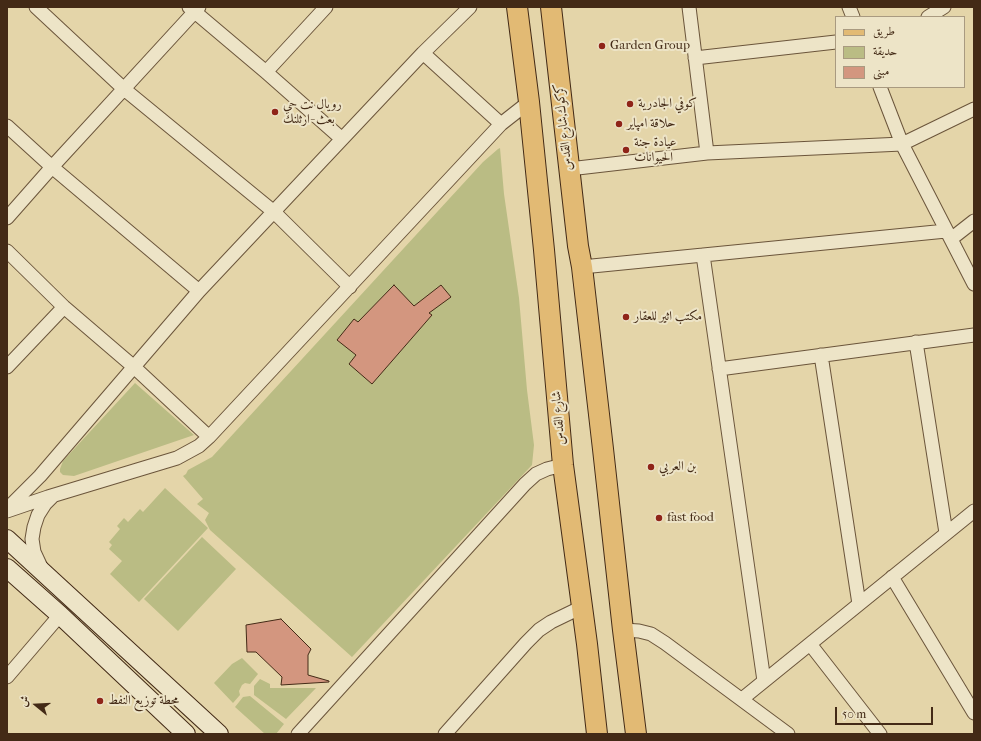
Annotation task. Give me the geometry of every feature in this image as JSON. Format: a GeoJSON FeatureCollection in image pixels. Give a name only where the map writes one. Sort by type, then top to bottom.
{"type":"FeatureCollection","features":[{"type":"Feature","properties":{"kind":"main road"},"geometry":{"type":"LineString","coordinates":[[517,7],[529,102]]}},
{"type":"Feature","properties":{"kind":"main road","name":"كركوك,شارع القدس"},"geometry":{"type":"LineString","coordinates":[[551,7],[578,246],[582,266]]}},
{"type":"Feature","properties":{"kind":"main road","name":"شارع القدس"},"geometry":{"type":"LineString","coordinates":[[529,102],[563,465],[587,644],[596,734]]}},
{"type":"Feature","properties":{"kind":"main road"},"geometry":{"type":"LineString","coordinates":[[582,266],[636,734]]}},
{"type":"Feature","properties":{"kind":"street"},"geometry":{"type":"LineString","coordinates":[[36,7],[124,89],[274,212],[350,287]]}},
{"type":"Feature","properties":{"kind":"street"},"geometry":{"type":"LineString","coordinates":[[266,72],[326,7]]}},
{"type":"Feature","properties":{"kind":"street"},"geometry":{"type":"LineString","coordinates":[[7,510],[40,476],[199,291],[423,53],[470,7]]}},
{"type":"Feature","properties":{"kind":"street"},"geometry":{"type":"LineString","coordinates":[[689,7],[707,153]]}},
{"type":"Feature","properties":{"kind":"street"},"geometry":{"type":"LineString","coordinates":[[930,16],[944,7]]}},
{"type":"Feature","properties":{"kind":"street"},"geometry":{"type":"LineString","coordinates":[[7,218],[194,9],[342,139]]}},
{"type":"Feature","properties":{"kind":"street"},"geometry":{"type":"LineString","coordinates":[[695,58],[835,42]]}},
{"type":"Feature","properties":{"kind":"street"},"geometry":{"type":"LineString","coordinates":[[423,53],[501,124]]}},
{"type":"Feature","properties":{"kind":"street"},"geometry":{"type":"LineString","coordinates":[[880,88],[902,144],[974,284]]}},
{"type":"Feature","properties":{"kind":"street"},"geometry":{"type":"LineString","coordinates":[[7,510],[177,458],[194,449],[209,437],[501,124],[529,102]]}},
{"type":"Feature","properties":{"kind":"street"},"geometry":{"type":"LineString","coordinates":[[569,169],[707,153],[902,144],[974,109]]}},
{"type":"Feature","properties":{"kind":"street"},"geometry":{"type":"LineString","coordinates":[[7,126],[52,167],[199,291]]}},
{"type":"Feature","properties":{"kind":"street"},"geometry":{"type":"LineString","coordinates":[[582,266],[948,235],[974,221]]}},
{"type":"Feature","properties":{"kind":"street"},"geometry":{"type":"LineString","coordinates":[[7,251],[64,307],[134,367],[209,437]]}},
{"type":"Feature","properties":{"kind":"street"},"geometry":{"type":"LineString","coordinates":[[704,255],[764,681]]}},
{"type":"Feature","properties":{"kind":"street"},"geometry":{"type":"LineString","coordinates":[[7,367],[64,307]]}},
{"type":"Feature","properties":{"kind":"street"},"geometry":{"type":"LineString","coordinates":[[719,369],[974,335]]}},
{"type":"Feature","properties":{"kind":"street"},"geometry":{"type":"LineString","coordinates":[[916,342],[946,533]]}},
{"type":"Feature","properties":{"kind":"street"},"geometry":{"type":"LineString","coordinates":[[821,355],[859,604]]}},
{"type":"Feature","properties":{"kind":"street"},"geometry":{"type":"LineString","coordinates":[[298,734],[525,484],[536,474],[547,468],[563,465]]}},
{"type":"Feature","properties":{"kind":"street"},"geometry":{"type":"LineString","coordinates":[[40,476],[37,480],[37,489],[43,496],[51,496]]}},
{"type":"Feature","properties":{"kind":"street"},"geometry":{"type":"LineString","coordinates":[[46,575],[34,552],[32,539],[38,515],[51,496]]}},
{"type":"Feature","properties":{"kind":"street"},"geometry":{"type":"LineString","coordinates":[[742,699],[946,533],[972,516]]}},
{"type":"Feature","properties":{"kind":"street"},"geometry":{"type":"LineString","coordinates":[[7,539],[219,734]]}},
{"type":"Feature","properties":{"kind":"street"},"geometry":{"type":"LineString","coordinates":[[7,568],[60,615],[186,734]]}},
{"type":"Feature","properties":{"kind":"street"},"geometry":{"type":"LineString","coordinates":[[892,577],[974,713]]}},
{"type":"Feature","properties":{"kind":"street"},"geometry":{"type":"LineString","coordinates":[[445,734],[540,630],[551,622],[582,607]]}},
{"type":"Feature","properties":{"kind":"street"},"geometry":{"type":"LineString","coordinates":[[7,677],[60,615]]}},
{"type":"Feature","properties":{"kind":"street"},"geometry":{"type":"LineString","coordinates":[[623,630],[638,631],[650,634],[665,643],[788,734]]}},
{"type":"Feature","properties":{"kind":"street"},"geometry":{"type":"LineString","coordinates":[[810,644],[880,734]]}},
{"type":"Feature","properties":{"kind":"street"},"geometry":{"type":"LineString","coordinates":[[114,666],[128,650]]}},
{"type":"Feature","properties":{"kind":"green space"},"geometry":{"type":"Polygon","coordinates":[[[500,148],[504,194],[519,298],[527,390],[534,445],[532,465],[352,657],[210,530],[205,520],[209,513],[197,504],[203,499],[183,476],[188,470],[212,457],[483,162],[500,148]]]}},
{"type":"Feature","properties":{"kind":"green space"},"geometry":{"type":"Polygon","coordinates":[[[135,383],[194,435],[74,476],[63,475],[60,472],[60,469],[63,461],[135,383]]]}},
{"type":"Feature","properties":{"kind":"green space"},"geometry":{"type":"Polygon","coordinates":[[[165,488],[208,528],[139,602],[110,574],[122,561],[109,549],[112,545],[109,542],[120,529],[117,526],[124,518],[128,522],[140,509],[143,512],[165,488]]]}},
{"type":"Feature","properties":{"kind":"green space"},"geometry":{"type":"Polygon","coordinates":[[[202,537],[236,569],[178,631],[144,599],[202,537]]]}},
{"type":"Feature","properties":{"kind":"green space"},"geometry":{"type":"Polygon","coordinates":[[[242,658],[258,674],[250,684],[245,683],[242,685],[239,691],[240,695],[233,703],[214,683],[232,664],[242,658]]]}},
{"type":"Feature","properties":{"kind":"green space"},"geometry":{"type":"Polygon","coordinates":[[[260,679],[270,684],[270,688],[316,688],[286,719],[254,695],[254,686],[260,679]]]}},
{"type":"Feature","properties":{"kind":"green space"},"geometry":{"type":"Polygon","coordinates":[[[250,696],[284,724],[276,734],[265,734],[235,707],[243,697],[250,696]]]}},
{"type":"Feature","properties":{"kind":"building"},"geometry":{"type":"Polygon","coordinates":[[[394,285],[414,306],[441,285],[451,297],[429,313],[432,315],[372,384],[349,364],[356,355],[337,340],[354,319],[358,322],[394,285]]]}},
{"type":"Feature","properties":{"kind":"building"},"geometry":{"type":"Polygon","coordinates":[[[281,619],[311,649],[308,655],[308,675],[329,682],[281,685],[282,677],[256,652],[247,652],[246,625],[281,619]]]}},
{"type":"Feature","properties":{"kind":"place","name":"Garden Group"},"geometry":{"type":"Point","coordinates":[602,46]}},
{"type":"Feature","properties":{"kind":"place","name":"كوفي الجادرية"},"geometry":{"type":"Point","coordinates":[630,104]}},
{"type":"Feature","properties":{"kind":"place","name":"رويال نت حي بعث -ارثلنك"},"geometry":{"type":"Point","coordinates":[275,112]}},
{"type":"Feature","properties":{"kind":"place","name":"حلاقة امپاير"},"geometry":{"type":"Point","coordinates":[619,124]}},
{"type":"Feature","properties":{"kind":"place","name":"عيادة جنة الحيوانات"},"geometry":{"type":"Point","coordinates":[626,150]}},
{"type":"Feature","properties":{"kind":"place","name":"مكتب اثير للعقار"},"geometry":{"type":"Point","coordinates":[626,317]}},
{"type":"Feature","properties":{"kind":"place","name":"بن العربي"},"geometry":{"type":"Point","coordinates":[651,467]}},
{"type":"Feature","properties":{"kind":"place","name":"fast food"},"geometry":{"type":"Point","coordinates":[659,518]}},
{"type":"Feature","properties":{"kind":"place","name":"محطة توزيع النفط"},"geometry":{"type":"Point","coordinates":[100,701]}}]}
